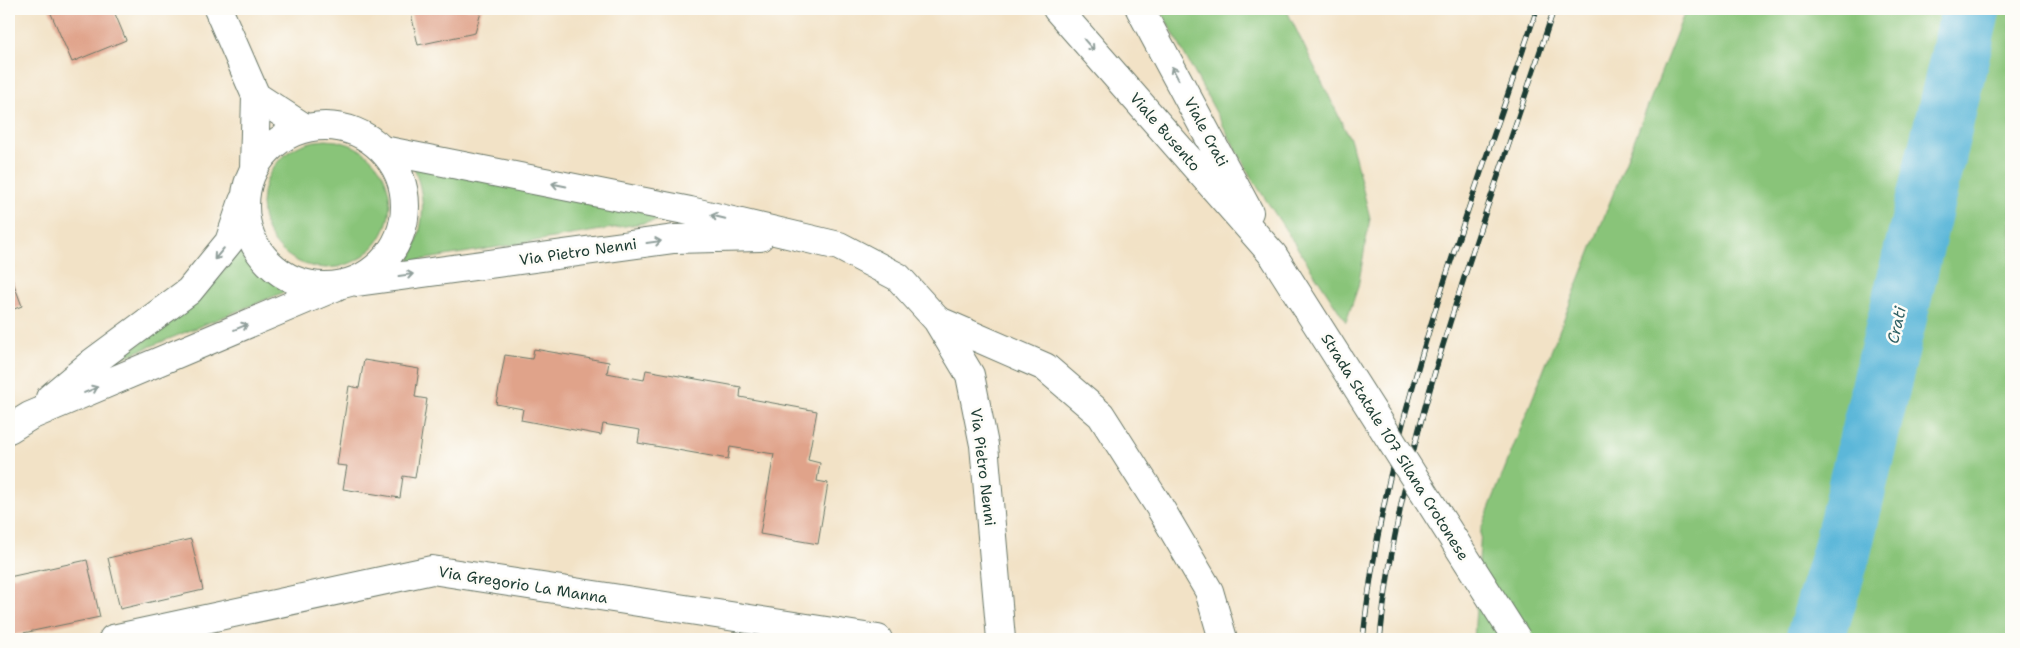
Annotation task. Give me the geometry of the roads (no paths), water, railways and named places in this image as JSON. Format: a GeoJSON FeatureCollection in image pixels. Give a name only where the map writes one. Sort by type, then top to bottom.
{"type":"FeatureCollection","features":[{"type":"Feature","properties":{"kind":"street"},"geometry":{"type":"LineString","coordinates":[[218,9],[256,96],[254,168]]}},
{"type":"Feature","properties":{"kind":"street","name":"Viale Busento"},"geometry":{"type":"LineString","coordinates":[[1057,9],[1273,255]]}},
{"type":"Feature","properties":{"kind":"street","name":"Viale Crati"},"geometry":{"type":"LineString","coordinates":[[1140,9],[1273,255]]}},
{"type":"Feature","properties":{"kind":"street"},"geometry":{"type":"LineString","coordinates":[[256,96],[305,128]]}},
{"type":"Feature","properties":{"kind":"street"},"geometry":{"type":"LineString","coordinates":[[326,126],[347,129],[366,137],[383,150],[398,172],[406,199],[403,227],[392,252],[373,272],[19,422],[93,362],[189,291],[229,242],[254,168],[267,150],[284,137],[305,128],[326,126]]}},
{"type":"Feature","properties":{"kind":"street","name":"Via Pietro Nenni"},"geometry":{"type":"LineString","coordinates":[[383,150],[680,209],[800,236],[839,246],[898,277],[937,320],[970,375],[984,444],[1001,639]]}},
{"type":"Feature","properties":{"kind":"street"},"geometry":{"type":"LineString","coordinates":[[245,194],[246,221],[255,246],[272,267],[295,281],[321,286],[346,284]]}},
{"type":"Feature","properties":{"kind":"street","name":"Via Pietro Nenni"},"geometry":{"type":"LineString","coordinates":[[346,284],[674,239],[800,236]]}},
{"type":"Feature","properties":{"kind":"street","name":"Strada Statale 107 Silana Crotonese"},"geometry":{"type":"LineString","coordinates":[[1273,255],[1517,639]]}},
{"type":"Feature","properties":{"kind":"street"},"geometry":{"type":"LineString","coordinates":[[937,320],[1044,367],[1102,415],[1160,506],[1209,591],[1223,639]]}},
{"type":"Feature","properties":{"kind":"street","name":"Via Gregorio La Manna"},"geometry":{"type":"LineString","coordinates":[[113,639],[432,570],[878,639]]}},
{"type":"Feature","properties":{"kind":"waterway","name":"Crati"},"geometry":{"type":"LineString","coordinates":[[1815,639],[1841,554],[1971,9]]}},
{"type":"Feature","properties":{"kind":"railway"},"geometry":{"type":"LineString","coordinates":[[1363,639],[1374,558],[1390,478],[1410,398],[1457,241],[1537,9]]}},
{"type":"Feature","properties":{"kind":"railway"},"geometry":{"type":"LineString","coordinates":[[1380,639],[1396,531],[1420,425],[1450,321],[1554,9]]}}]}
